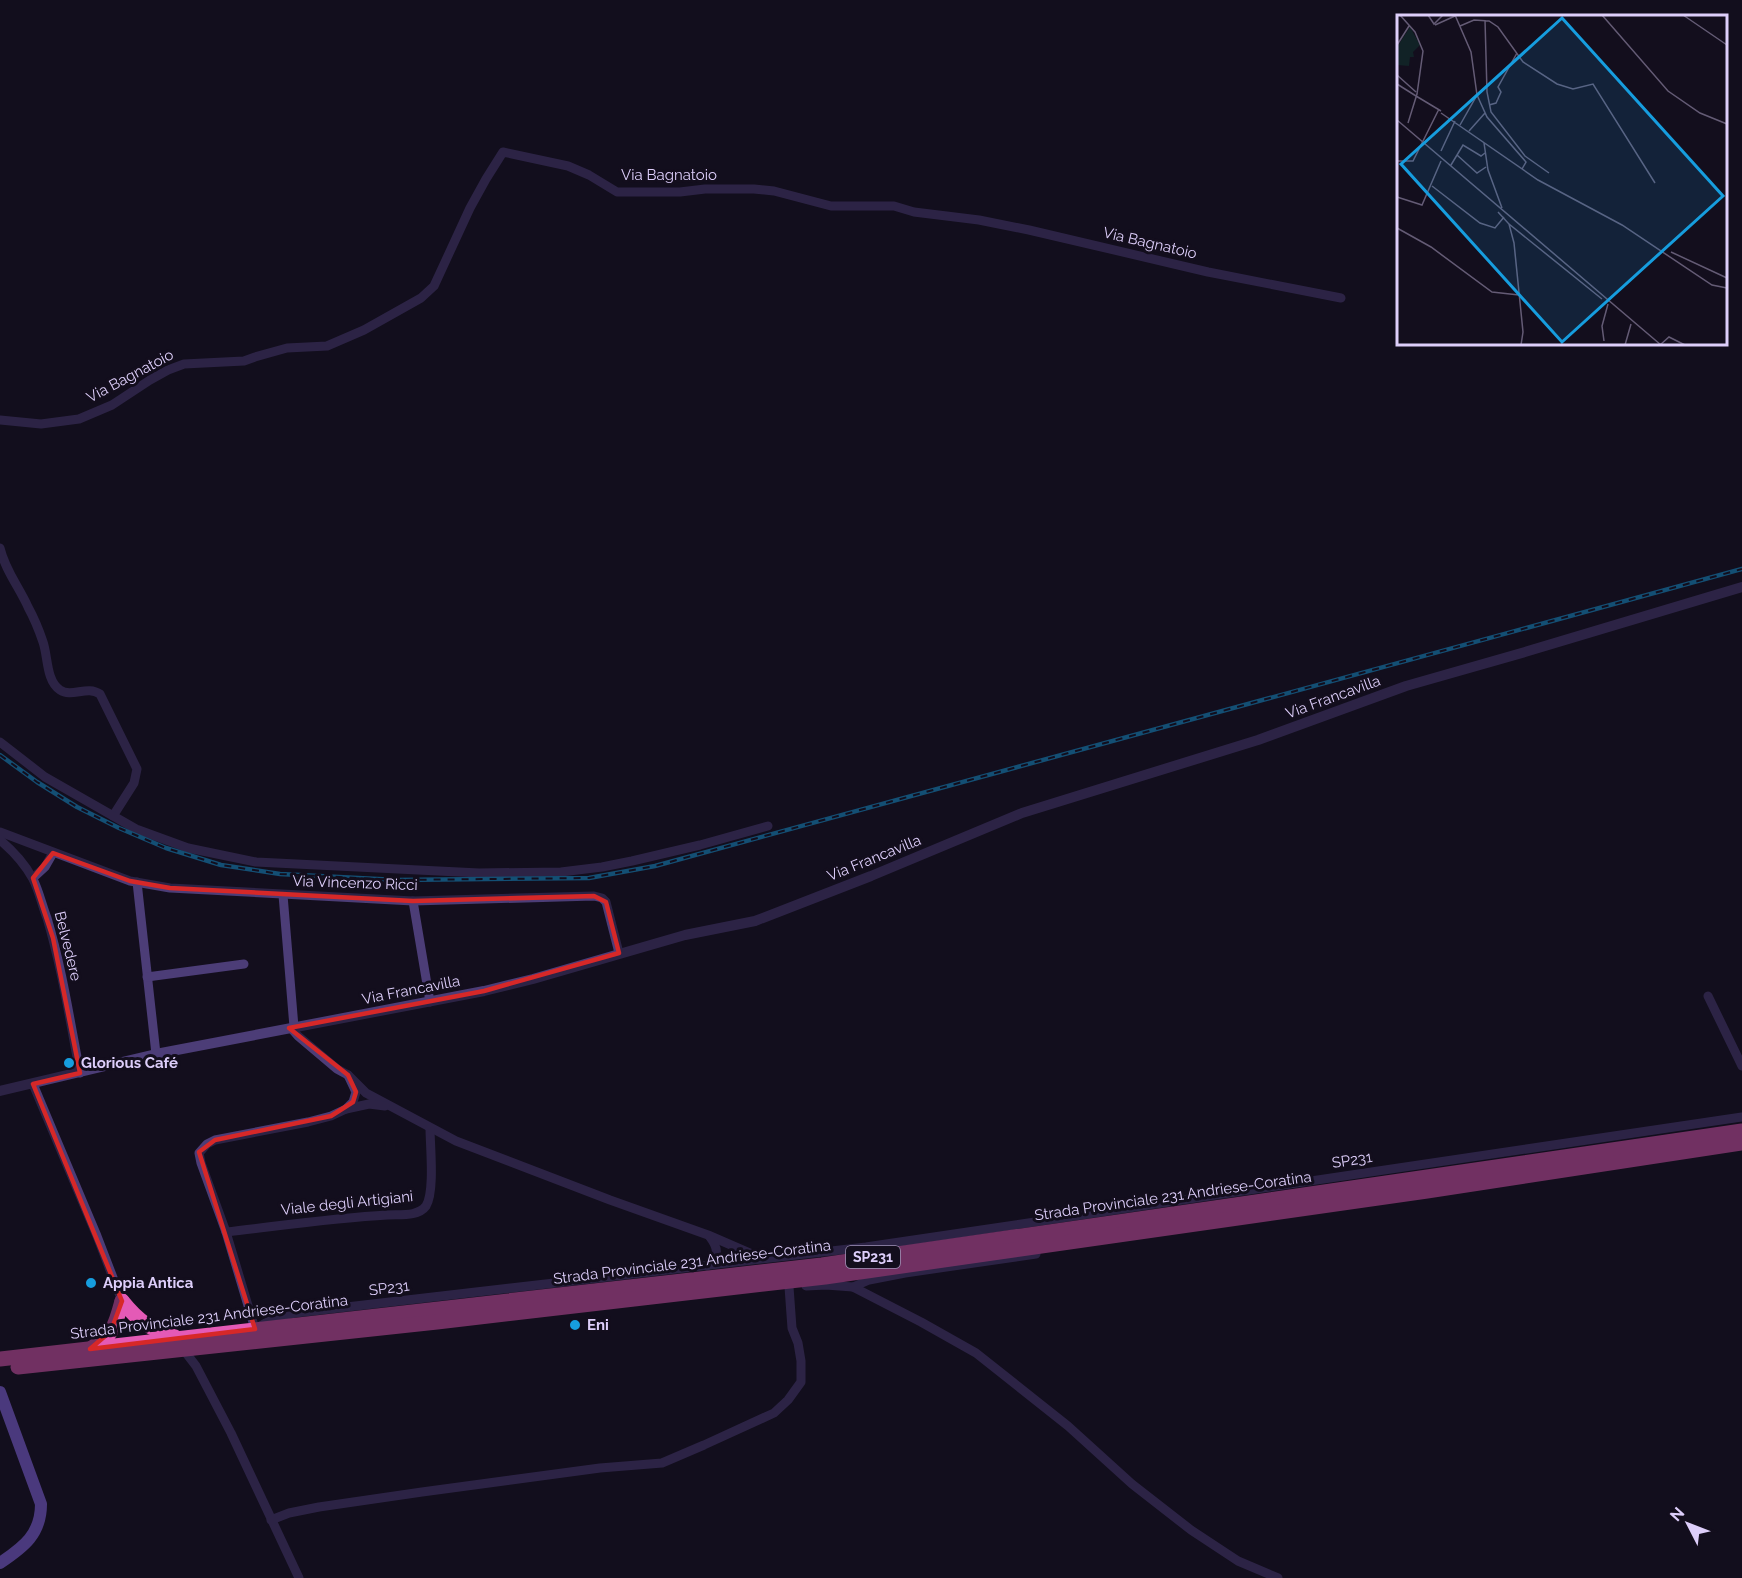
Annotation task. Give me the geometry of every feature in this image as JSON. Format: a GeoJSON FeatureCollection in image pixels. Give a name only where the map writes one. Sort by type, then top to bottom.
{"type":"FeatureCollection","features":[{"type":"Feature","properties":{"kind":"highway","name":"Strada Provinciale 231 Andriese-Coratina"},"geometry":{"type":"LineString","coordinates":[[1,1365],[90,1348],[182,1344],[255,1329],[794,1268],[1742,1131]]}},
{"type":"Feature","properties":{"kind":"highway","name":"Strada Provinciale 231 Andriese-Coratina"},"geometry":{"type":"LineString","coordinates":[[1,1365],[182,1344],[731,1289],[954,1260],[1742,1143]]}},
{"type":"Feature","properties":{"kind":"highway"},"geometry":{"type":"LineString","coordinates":[[122,1301],[148,1327],[182,1344]]}},
{"type":"Feature","properties":{"kind":"highway"},"geometry":{"type":"LineString","coordinates":[[90,1348],[104,1341],[111,1331],[116,1323],[122,1301]]}},
{"type":"Feature","properties":{"kind":"main road"},"geometry":{"type":"LineString","coordinates":[[0,1392],[41,1504],[41,1516],[28,1541],[0,1563]]}},
{"type":"Feature","properties":{"kind":"street","name":"Via Bagnatoio"},"geometry":{"type":"LineString","coordinates":[[0,420],[41,424],[79,419],[112,405],[150,380],[184,364],[244,361],[286,348],[327,346],[364,330],[421,298],[434,286],[470,208],[503,152],[568,166],[589,175],[617,192],[754,189],[774,191],[831,206],[894,206],[914,212],[979,220],[1029,230],[1208,272],[1341,298]]}},
{"type":"Feature","properties":{"kind":"street"},"geometry":{"type":"LineString","coordinates":[[0,548],[4,563],[44,643],[54,683],[62,692],[91,690],[100,694],[137,769],[134,783],[113,816]]}},
{"type":"Feature","properties":{"kind":"street","name":"Via Francavilla"},"geometry":{"type":"LineString","coordinates":[[0,1090],[156,1054],[430,1002],[533,979],[684,934],[755,921],[1022,813],[1258,740],[1406,686],[1742,587]]}},
{"type":"Feature","properties":{"kind":"street"},"geometry":{"type":"LineString","coordinates":[[0,742],[45,777],[136,829],[189,848],[256,862],[479,873],[561,872],[602,867],[700,845],[768,826]]}},
{"type":"Feature","properties":{"kind":"street","name":"Via Vincenzo Ricci"},"geometry":{"type":"LineString","coordinates":[[0,832],[136,882],[170,888],[413,902],[594,896],[606,902],[619,953]]}},
{"type":"Feature","properties":{"kind":"street","name":"Belvedere"},"geometry":{"type":"LineString","coordinates":[[0,840],[20,860],[33,878],[53,938],[80,1073]]}},
{"type":"Feature","properties":{"kind":"street"},"geometry":{"type":"LineString","coordinates":[[20,860],[33,846]]}},
{"type":"Feature","properties":{"kind":"street"},"geometry":{"type":"LineString","coordinates":[[33,878],[45,867],[53,853]]}},
{"type":"Feature","properties":{"kind":"street"},"geometry":{"type":"LineString","coordinates":[[136,882],[156,1054]]}},
{"type":"Feature","properties":{"kind":"street"},"geometry":{"type":"LineString","coordinates":[[283,895],[293,1028],[298,1036],[337,1069],[348,1075],[366,1093],[456,1141],[708,1235],[762,1258]]}},
{"type":"Feature","properties":{"kind":"street"},"geometry":{"type":"LineString","coordinates":[[413,902],[430,1002]]}},
{"type":"Feature","properties":{"kind":"street"},"geometry":{"type":"LineString","coordinates":[[147,977],[244,964]]}},
{"type":"Feature","properties":{"kind":"street"},"geometry":{"type":"LineString","coordinates":[[1708,996],[1742,1066]]}},
{"type":"Feature","properties":{"kind":"street"},"geometry":{"type":"LineString","coordinates":[[346,1110],[353,1102],[356,1092],[348,1075]]}},
{"type":"Feature","properties":{"kind":"street"},"geometry":{"type":"LineString","coordinates":[[33,1084],[122,1301]]}},
{"type":"Feature","properties":{"kind":"street"},"geometry":{"type":"LineString","coordinates":[[255,1329],[199,1153],[207,1144],[215,1140],[308,1122],[369,1104],[392,1107]]}},
{"type":"Feature","properties":{"kind":"street","name":"SP231"},"geometry":{"type":"LineString","coordinates":[[255,1329],[276,1317],[295,1313],[866,1247],[1742,1117]]}},
{"type":"Feature","properties":{"kind":"street","name":"Viale degli Artigiani"},"geometry":{"type":"LineString","coordinates":[[226,1232],[354,1217],[410,1214],[420,1211],[428,1204],[431,1191],[430,1128]]}},
{"type":"Feature","properties":{"kind":"street"},"geometry":{"type":"LineString","coordinates":[[853,1287],[869,1280],[905,1274],[1742,1149]]}},
{"type":"Feature","properties":{"kind":"street"},"geometry":{"type":"LineString","coordinates":[[705,1266],[714,1260],[716,1253],[716,1245],[708,1235]]}},
{"type":"Feature","properties":{"kind":"street"},"geometry":{"type":"LineString","coordinates":[[731,1289],[826,1285],[853,1287],[921,1322],[976,1353],[1068,1426],[1132,1484],[1191,1530],[1238,1561],[1278,1578]]}},
{"type":"Feature","properties":{"kind":"street"},"geometry":{"type":"LineString","coordinates":[[271,1520],[289,1513],[319,1507],[399,1495],[600,1468],[662,1463],[704,1445],[774,1413],[788,1400],[801,1382],[801,1361],[798,1343],[792,1328],[789,1287]]}},
{"type":"Feature","properties":{"kind":"street"},"geometry":{"type":"LineString","coordinates":[[182,1344],[231,1433],[299,1578]]}},
{"type":"Feature","properties":{"kind":"highlighted area"},"geometry":{"type":"Polygon","coordinates":[[[53,853],[130,881],[170,888],[413,901],[594,896],[606,902],[619,953],[484,991],[289,1028],[348,1075],[356,1092],[353,1102],[331,1116],[215,1140],[199,1152],[255,1329],[90,1349],[111,1331],[122,1301],[33,1084],[80,1073],[53,938],[33,878],[53,853]]]}},
{"type":"Feature","properties":{"kind":"railway"},"geometry":{"type":"LineString","coordinates":[[0,755],[77,807],[119,828],[166,848],[221,865],[280,874],[397,880],[589,878],[655,866],[1742,569]]}},
{"type":"Feature","properties":{"kind":"place","name":"Glorious Café"},"geometry":{"type":"Point","coordinates":[69,1063]}},
{"type":"Feature","properties":{"kind":"place","name":"Appia Antica"},"geometry":{"type":"Point","coordinates":[91,1283]}},
{"type":"Feature","properties":{"kind":"place","name":"Eni"},"geometry":{"type":"Point","coordinates":[575,1325]}}]}
